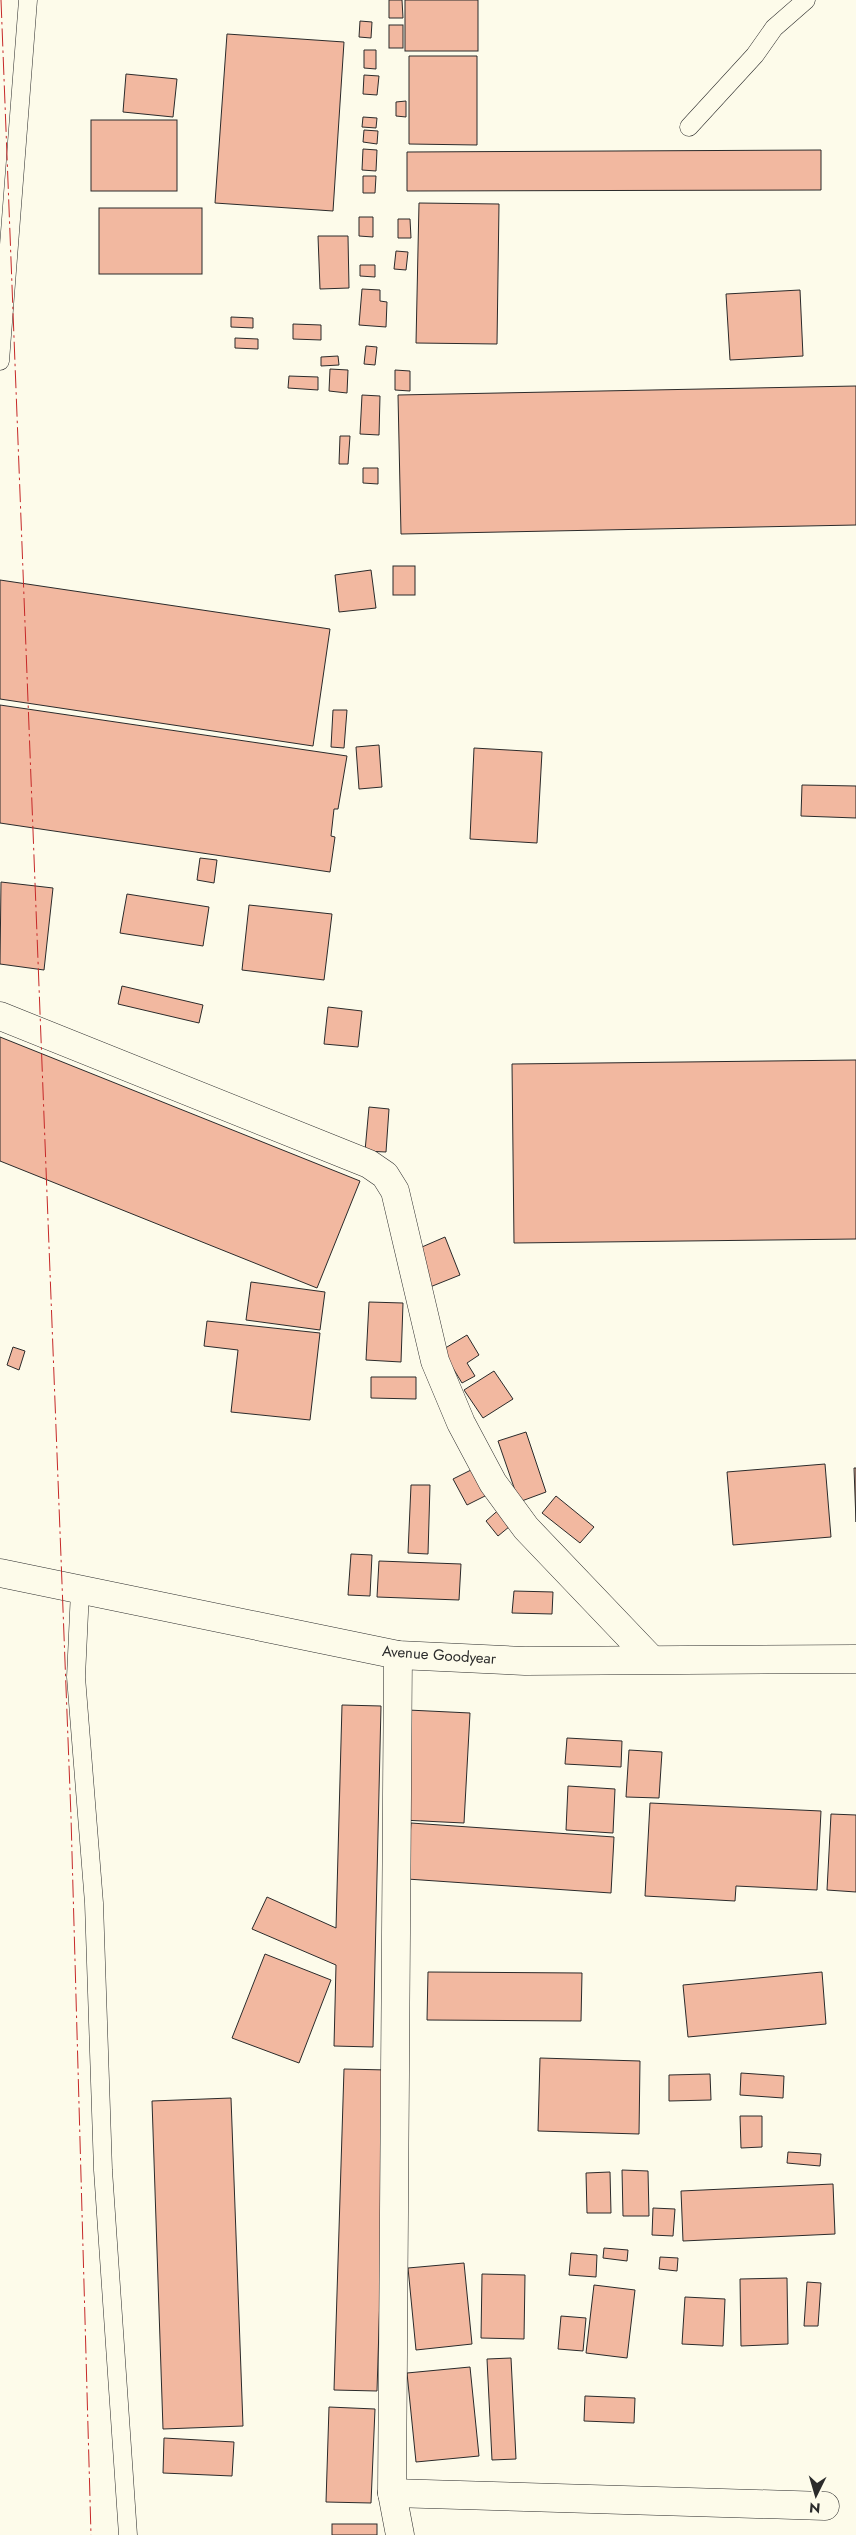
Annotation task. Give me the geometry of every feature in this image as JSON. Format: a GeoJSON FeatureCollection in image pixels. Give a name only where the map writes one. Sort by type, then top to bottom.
{"type":"FeatureCollection","features":[{"type":"Feature","properties":{"kind":"street"},"geometry":{"type":"LineString","coordinates":[[0,1016],[369,1164],[385,1175],[395,1191],[435,1362],[461,1423],[493,1484],[526,1528],[651,1659]]}},
{"type":"Feature","properties":{"kind":"street","name":"Avenue Goodyear"},"geometry":{"type":"LineString","coordinates":[[0,1573],[398,1656],[525,1661],[856,1659]]}},
{"type":"Feature","properties":{"kind":"street"},"geometry":{"type":"LineString","coordinates":[[398,1656],[392,2493],[400,2535]]}},
{"type":"Feature","properties":{"kind":"street"},"geometry":{"type":"LineString","coordinates":[[392,2493],[825,2506]]}},
{"type":"Feature","properties":{"kind":"lane"},"geometry":{"type":"LineString","coordinates":[[0,361],[28,0]]}},
{"type":"Feature","properties":{"kind":"lane"},"geometry":{"type":"LineString","coordinates":[[689,127],[754,55],[774,28],[806,0]]}},
{"type":"Feature","properties":{"kind":"lane"},"geometry":{"type":"LineString","coordinates":[[80,1590],[76,1677],[94,1903],[103,2170],[128,2535]]}},
{"type":"Feature","properties":{"kind":"building"},"geometry":{"type":"Polygon","coordinates":[[[389,0],[402,0],[403,18],[389,18],[389,0]]]}},
{"type":"Feature","properties":{"kind":"building"},"geometry":{"type":"Polygon","coordinates":[[[405,0],[478,0],[478,51],[405,51],[405,0]]]}},
{"type":"Feature","properties":{"kind":"building"},"geometry":{"type":"Polygon","coordinates":[[[360,21],[372,22],[371,38],[359,37],[360,21]]]}},
{"type":"Feature","properties":{"kind":"building"},"geometry":{"type":"Polygon","coordinates":[[[389,25],[403,25],[403,48],[389,48],[389,25]]]}},
{"type":"Feature","properties":{"kind":"building"},"geometry":{"type":"Polygon","coordinates":[[[227,34],[344,42],[333,211],[215,203],[227,34]]]}},
{"type":"Feature","properties":{"kind":"building"},"geometry":{"type":"Polygon","coordinates":[[[364,50],[376,50],[376,69],[364,68],[364,50]]]}},
{"type":"Feature","properties":{"kind":"building"},"geometry":{"type":"Polygon","coordinates":[[[409,56],[477,56],[477,145],[409,144],[409,56]]]}},
{"type":"Feature","properties":{"kind":"building"},"geometry":{"type":"Polygon","coordinates":[[[126,74],[177,79],[173,117],[123,112],[126,74]]]}},
{"type":"Feature","properties":{"kind":"building"},"geometry":{"type":"Polygon","coordinates":[[[364,75],[379,76],[377,95],[363,94],[364,75]]]}},
{"type":"Feature","properties":{"kind":"building"},"geometry":{"type":"Polygon","coordinates":[[[406,101],[406,117],[396,116],[396,102],[406,101]]]}},
{"type":"Feature","properties":{"kind":"building"},"geometry":{"type":"Polygon","coordinates":[[[363,117],[377,118],[376,128],[362,127],[363,117]]]}},
{"type":"Feature","properties":{"kind":"building"},"geometry":{"type":"Polygon","coordinates":[[[91,120],[177,120],[177,191],[91,191],[91,120]]]}},
{"type":"Feature","properties":{"kind":"building"},"geometry":{"type":"Polygon","coordinates":[[[364,130],[378,131],[377,144],[363,142],[364,130]]]}},
{"type":"Feature","properties":{"kind":"building"},"geometry":{"type":"Polygon","coordinates":[[[363,149],[377,150],[376,171],[362,170],[363,149]]]}},
{"type":"Feature","properties":{"kind":"building"},"geometry":{"type":"Polygon","coordinates":[[[821,150],[821,190],[407,191],[407,152],[821,150]]]}},
{"type":"Feature","properties":{"kind":"building"},"geometry":{"type":"Polygon","coordinates":[[[363,176],[376,176],[375,193],[363,193],[363,176]]]}},
{"type":"Feature","properties":{"kind":"building"},"geometry":{"type":"Polygon","coordinates":[[[419,203],[499,204],[497,344],[416,343],[419,203]]]}},
{"type":"Feature","properties":{"kind":"building"},"geometry":{"type":"Polygon","coordinates":[[[99,208],[202,208],[202,274],[99,274],[99,208]]]}},
{"type":"Feature","properties":{"kind":"building"},"geometry":{"type":"Polygon","coordinates":[[[359,217],[373,217],[373,237],[359,236],[359,217]]]}},
{"type":"Feature","properties":{"kind":"building"},"geometry":{"type":"Polygon","coordinates":[[[398,219],[410,219],[411,238],[398,238],[398,219]]]}},
{"type":"Feature","properties":{"kind":"building"},"geometry":{"type":"Polygon","coordinates":[[[318,236],[348,236],[349,288],[320,289],[318,236]]]}},
{"type":"Feature","properties":{"kind":"building"},"geometry":{"type":"Polygon","coordinates":[[[396,251],[408,252],[406,270],[394,269],[396,251]]]}},
{"type":"Feature","properties":{"kind":"building"},"geometry":{"type":"Polygon","coordinates":[[[360,265],[375,265],[375,277],[360,276],[360,265]]]}},
{"type":"Feature","properties":{"kind":"building"},"geometry":{"type":"Polygon","coordinates":[[[362,289],[380,290],[380,301],[387,302],[386,327],[359,325],[362,289]]]}},
{"type":"Feature","properties":{"kind":"building"},"geometry":{"type":"Polygon","coordinates":[[[800,290],[803,356],[730,360],[726,294],[800,290]]]}},
{"type":"Feature","properties":{"kind":"building"},"geometry":{"type":"Polygon","coordinates":[[[231,317],[253,318],[253,328],[231,327],[231,317]]]}},
{"type":"Feature","properties":{"kind":"building"},"geometry":{"type":"Polygon","coordinates":[[[293,324],[321,325],[321,340],[293,339],[293,324]]]}},
{"type":"Feature","properties":{"kind":"building"},"geometry":{"type":"Polygon","coordinates":[[[235,338],[258,339],[258,349],[235,348],[235,338]]]}},
{"type":"Feature","properties":{"kind":"building"},"geometry":{"type":"Polygon","coordinates":[[[366,346],[377,347],[375,365],[364,364],[366,346]]]}},
{"type":"Feature","properties":{"kind":"building"},"geometry":{"type":"Polygon","coordinates":[[[338,356],[339,365],[321,366],[321,357],[338,356]]]}},
{"type":"Feature","properties":{"kind":"building"},"geometry":{"type":"Polygon","coordinates":[[[330,369],[348,370],[347,393],[329,391],[330,369]]]}},
{"type":"Feature","properties":{"kind":"building"},"geometry":{"type":"Polygon","coordinates":[[[395,370],[410,371],[410,391],[395,390],[395,370]]]}},
{"type":"Feature","properties":{"kind":"building"},"geometry":{"type":"Polygon","coordinates":[[[289,376],[318,377],[318,390],[288,388],[289,376]]]}},
{"type":"Feature","properties":{"kind":"building"},"geometry":{"type":"Polygon","coordinates":[[[856,386],[856,525],[401,534],[398,395],[856,386]]]}},
{"type":"Feature","properties":{"kind":"building"},"geometry":{"type":"Polygon","coordinates":[[[362,395],[380,396],[379,435],[360,434],[362,395]]]}},
{"type":"Feature","properties":{"kind":"building"},"geometry":{"type":"Polygon","coordinates":[[[340,436],[350,436],[348,464],[339,464],[340,436]]]}},
{"type":"Feature","properties":{"kind":"building"},"geometry":{"type":"Polygon","coordinates":[[[363,468],[378,468],[378,484],[363,483],[363,468]]]}},
{"type":"Feature","properties":{"kind":"building"},"geometry":{"type":"Polygon","coordinates":[[[393,566],[415,566],[415,595],[393,595],[393,566]]]}},
{"type":"Feature","properties":{"kind":"building"},"geometry":{"type":"Polygon","coordinates":[[[371,570],[376,608],[339,612],[335,575],[371,570]]]}},
{"type":"Feature","properties":{"kind":"building"},"geometry":{"type":"Polygon","coordinates":[[[0,580],[330,629],[313,746],[0,699],[0,580]]]}},
{"type":"Feature","properties":{"kind":"building"},"geometry":{"type":"Polygon","coordinates":[[[0,705],[347,756],[338,809],[334,809],[331,836],[335,837],[330,872],[0,823],[0,705]]]}},
{"type":"Feature","properties":{"kind":"building"},"geometry":{"type":"Polygon","coordinates":[[[333,710],[347,710],[344,748],[331,747],[333,710]]]}},
{"type":"Feature","properties":{"kind":"building"},"geometry":{"type":"Polygon","coordinates":[[[379,745],[382,787],[359,789],[356,747],[379,745]]]}},
{"type":"Feature","properties":{"kind":"building"},"geometry":{"type":"Polygon","coordinates":[[[474,748],[542,752],[537,843],[470,839],[474,748]]]}},
{"type":"Feature","properties":{"kind":"building"},"geometry":{"type":"Polygon","coordinates":[[[802,785],[856,786],[856,818],[801,816],[802,785]]]}},
{"type":"Feature","properties":{"kind":"building"},"geometry":{"type":"Polygon","coordinates":[[[200,858],[217,860],[214,883],[197,880],[200,858]]]}},
{"type":"Feature","properties":{"kind":"building"},"geometry":{"type":"Polygon","coordinates":[[[1,882],[53,888],[44,970],[0,964],[1,882]]]}},
{"type":"Feature","properties":{"kind":"building"},"geometry":{"type":"Polygon","coordinates":[[[127,894],[209,907],[203,946],[120,933],[127,894]]]}},
{"type":"Feature","properties":{"kind":"building"},"geometry":{"type":"Polygon","coordinates":[[[249,905],[332,914],[324,980],[242,970],[249,905]]]}},
{"type":"Feature","properties":{"kind":"building"},"geometry":{"type":"Polygon","coordinates":[[[122,986],[203,1005],[199,1023],[118,1004],[122,986]]]}},
{"type":"Feature","properties":{"kind":"building"},"geometry":{"type":"Polygon","coordinates":[[[328,1007],[362,1011],[358,1047],[324,1044],[328,1007]]]}},
{"type":"Feature","properties":{"kind":"building"},"geometry":{"type":"Polygon","coordinates":[[[0,1037],[360,1181],[317,1288],[0,1161],[0,1037]]]}},
{"type":"Feature","properties":{"kind":"building"},"geometry":{"type":"Polygon","coordinates":[[[856,1060],[856,1239],[514,1243],[512,1064],[856,1060]]]}},
{"type":"Feature","properties":{"kind":"building"},"geometry":{"type":"Polygon","coordinates":[[[369,1107],[389,1109],[386,1152],[365,1151],[369,1107]]]}},
{"type":"Feature","properties":{"kind":"building"},"geometry":{"type":"Polygon","coordinates":[[[445,1237],[460,1275],[430,1287],[415,1250],[445,1237]]]}},
{"type":"Feature","properties":{"kind":"building"},"geometry":{"type":"Polygon","coordinates":[[[251,1282],[325,1292],[320,1330],[246,1320],[251,1282]]]}},
{"type":"Feature","properties":{"kind":"building"},"geometry":{"type":"Polygon","coordinates":[[[369,1302],[403,1303],[401,1362],[366,1360],[369,1302]]]}},
{"type":"Feature","properties":{"kind":"building"},"geometry":{"type":"Polygon","coordinates":[[[207,1321],[320,1333],[310,1420],[231,1412],[238,1350],[204,1346],[207,1321]]]}},
{"type":"Feature","properties":{"kind":"building"},"geometry":{"type":"Polygon","coordinates":[[[467,1335],[479,1355],[467,1363],[475,1376],[462,1383],[442,1350],[467,1335]]]}},
{"type":"Feature","properties":{"kind":"building"},"geometry":{"type":"Polygon","coordinates":[[[13,1347],[25,1351],[19,1370],[7,1365],[13,1347]]]}},
{"type":"Feature","properties":{"kind":"building"},"geometry":{"type":"Polygon","coordinates":[[[494,1371],[513,1399],[483,1418],[464,1390],[494,1371]]]}},
{"type":"Feature","properties":{"kind":"building"},"geometry":{"type":"Polygon","coordinates":[[[371,1377],[416,1377],[416,1399],[371,1398],[371,1377]]]}},
{"type":"Feature","properties":{"kind":"building"},"geometry":{"type":"Polygon","coordinates":[[[526,1432],[546,1492],[519,1502],[498,1441],[526,1432]]]}},
{"type":"Feature","properties":{"kind":"building"},"geometry":{"type":"Polygon","coordinates":[[[825,1464],[831,1537],[733,1545],[727,1472],[825,1464]]]}},
{"type":"Feature","properties":{"kind":"building"},"geometry":{"type":"Polygon","coordinates":[[[475,1468],[489,1494],[467,1505],[453,1479],[475,1468]]]}},
{"type":"Feature","properties":{"kind":"building"},"geometry":{"type":"Polygon","coordinates":[[[854,1468],[856,1468],[856,1522],[854,1468]]]}},
{"type":"Feature","properties":{"kind":"building"},"geometry":{"type":"Polygon","coordinates":[[[411,1485],[430,1485],[428,1554],[408,1553],[411,1485]]]}},
{"type":"Feature","properties":{"kind":"building"},"geometry":{"type":"Polygon","coordinates":[[[556,1496],[594,1527],[580,1543],[542,1513],[556,1496]]]}},
{"type":"Feature","properties":{"kind":"building"},"geometry":{"type":"Polygon","coordinates":[[[503,1506],[515,1522],[498,1536],[486,1521],[503,1506]]]}},
{"type":"Feature","properties":{"kind":"building"},"geometry":{"type":"Polygon","coordinates":[[[351,1554],[372,1555],[370,1596],[348,1595],[351,1554]]]}},
{"type":"Feature","properties":{"kind":"building"},"geometry":{"type":"Polygon","coordinates":[[[379,1561],[461,1564],[459,1600],[377,1597],[379,1561]]]}},
{"type":"Feature","properties":{"kind":"building"},"geometry":{"type":"Polygon","coordinates":[[[514,1591],[553,1592],[552,1614],[512,1613],[514,1591]]]}},
{"type":"Feature","properties":{"kind":"building"},"geometry":{"type":"Polygon","coordinates":[[[342,1705],[381,1706],[373,2047],[334,2046],[336,1965],[252,1929],[267,1897],[336,1928],[342,1705]]]}},
{"type":"Feature","properties":{"kind":"building"},"geometry":{"type":"Polygon","coordinates":[[[408,1710],[470,1713],[464,1823],[402,1820],[408,1710]]]}},
{"type":"Feature","properties":{"kind":"building"},"geometry":{"type":"Polygon","coordinates":[[[567,1738],[622,1741],[621,1767],[565,1764],[567,1738]]]}},
{"type":"Feature","properties":{"kind":"building"},"geometry":{"type":"Polygon","coordinates":[[[629,1750],[662,1752],[659,1798],[626,1797],[629,1750]]]}},
{"type":"Feature","properties":{"kind":"building"},"geometry":{"type":"Polygon","coordinates":[[[568,1786],[615,1789],[613,1833],[566,1830],[568,1786]]]}},
{"type":"Feature","properties":{"kind":"building"},"geometry":{"type":"Polygon","coordinates":[[[650,1803],[821,1811],[817,1890],[736,1886],[735,1901],[645,1896],[650,1803]]]}},
{"type":"Feature","properties":{"kind":"building"},"geometry":{"type":"Polygon","coordinates":[[[831,1814],[856,1815],[856,1892],[827,1890],[831,1814]]]}},
{"type":"Feature","properties":{"kind":"building"},"geometry":{"type":"Polygon","coordinates":[[[411,1823],[614,1837],[611,1893],[407,1879],[411,1823]]]}},
{"type":"Feature","properties":{"kind":"building"},"geometry":{"type":"Polygon","coordinates":[[[265,1954],[331,1980],[299,2063],[232,2038],[265,1954]]]}},
{"type":"Feature","properties":{"kind":"building"},"geometry":{"type":"Polygon","coordinates":[[[428,1972],[582,1973],[581,2021],[427,2020],[428,1972]]]}},
{"type":"Feature","properties":{"kind":"building"},"geometry":{"type":"Polygon","coordinates":[[[822,1972],[826,2024],[688,2037],[683,1985],[822,1972]]]}},
{"type":"Feature","properties":{"kind":"building"},"geometry":{"type":"Polygon","coordinates":[[[540,2058],[640,2061],[639,2134],[538,2131],[540,2058]]]}},
{"type":"Feature","properties":{"kind":"building"},"geometry":{"type":"Polygon","coordinates":[[[344,2069],[387,2070],[377,2391],[334,2390],[344,2069]]]}},
{"type":"Feature","properties":{"kind":"building"},"geometry":{"type":"Polygon","coordinates":[[[741,2073],[784,2076],[783,2098],[740,2095],[741,2073]]]}},
{"type":"Feature","properties":{"kind":"building"},"geometry":{"type":"Polygon","coordinates":[[[710,2074],[711,2100],[669,2101],[669,2075],[710,2074]]]}},
{"type":"Feature","properties":{"kind":"building"},"geometry":{"type":"Polygon","coordinates":[[[231,2098],[243,2426],[163,2429],[152,2101],[231,2098]]]}},
{"type":"Feature","properties":{"kind":"building"},"geometry":{"type":"Polygon","coordinates":[[[740,2116],[762,2116],[762,2147],[741,2148],[740,2116]]]}},
{"type":"Feature","properties":{"kind":"building"},"geometry":{"type":"Polygon","coordinates":[[[788,2152],[821,2154],[820,2166],[787,2163],[788,2152]]]}},
{"type":"Feature","properties":{"kind":"building"},"geometry":{"type":"Polygon","coordinates":[[[622,2170],[648,2171],[649,2216],[623,2216],[622,2170]]]}},
{"type":"Feature","properties":{"kind":"building"},"geometry":{"type":"Polygon","coordinates":[[[610,2172],[611,2213],[587,2213],[586,2173],[610,2172]]]}},
{"type":"Feature","properties":{"kind":"building"},"geometry":{"type":"Polygon","coordinates":[[[833,2184],[835,2234],[683,2241],[681,2191],[833,2184]]]}},
{"type":"Feature","properties":{"kind":"building"},"geometry":{"type":"Polygon","coordinates":[[[653,2208],[675,2209],[673,2236],[652,2235],[653,2208]]]}},
{"type":"Feature","properties":{"kind":"building"},"geometry":{"type":"Polygon","coordinates":[[[604,2248],[628,2250],[627,2261],[603,2258],[604,2248]]]}},
{"type":"Feature","properties":{"kind":"building"},"geometry":{"type":"Polygon","coordinates":[[[571,2253],[597,2255],[596,2277],[569,2275],[571,2253]]]}},
{"type":"Feature","properties":{"kind":"building"},"geometry":{"type":"Polygon","coordinates":[[[660,2257],[678,2258],[677,2271],[659,2269],[660,2257]]]}},
{"type":"Feature","properties":{"kind":"building"},"geometry":{"type":"Polygon","coordinates":[[[464,2263],[472,2344],[416,2350],[408,2268],[464,2263]]]}},
{"type":"Feature","properties":{"kind":"building"},"geometry":{"type":"Polygon","coordinates":[[[482,2274],[525,2275],[524,2339],[481,2338],[482,2274]]]}},
{"type":"Feature","properties":{"kind":"building"},"geometry":{"type":"Polygon","coordinates":[[[787,2278],[788,2344],[741,2346],[740,2279],[787,2278]]]}},
{"type":"Feature","properties":{"kind":"building"},"geometry":{"type":"Polygon","coordinates":[[[807,2282],[821,2283],[818,2326],[804,2326],[807,2282]]]}},
{"type":"Feature","properties":{"kind":"building"},"geometry":{"type":"Polygon","coordinates":[[[594,2285],[635,2290],[627,2358],[586,2353],[594,2285]]]}},
{"type":"Feature","properties":{"kind":"building"},"geometry":{"type":"Polygon","coordinates":[[[685,2297],[725,2299],[723,2346],[682,2344],[685,2297]]]}},
{"type":"Feature","properties":{"kind":"building"},"geometry":{"type":"Polygon","coordinates":[[[561,2316],[586,2318],[583,2351],[558,2349],[561,2316]]]}},
{"type":"Feature","properties":{"kind":"building"},"geometry":{"type":"Polygon","coordinates":[[[511,2358],[516,2459],[492,2460],[487,2359],[511,2358]]]}},
{"type":"Feature","properties":{"kind":"building"},"geometry":{"type":"Polygon","coordinates":[[[470,2367],[479,2456],[416,2462],[407,2373],[470,2367]]]}},
{"type":"Feature","properties":{"kind":"building"},"geometry":{"type":"Polygon","coordinates":[[[585,2396],[635,2398],[634,2423],[584,2421],[585,2396]]]}},
{"type":"Feature","properties":{"kind":"building"},"geometry":{"type":"Polygon","coordinates":[[[329,2407],[375,2409],[371,2503],[326,2502],[329,2407]]]}},
{"type":"Feature","properties":{"kind":"building"},"geometry":{"type":"Polygon","coordinates":[[[164,2438],[234,2442],[232,2476],[163,2473],[164,2438]]]}},
{"type":"Feature","properties":{"kind":"building"},"geometry":{"type":"Polygon","coordinates":[[[332,2524],[377,2524],[377,2535],[332,2535],[332,2524]]]}},
{"type":"Feature","properties":{"kind":"power"},"geometry":{"type":"LineString","coordinates":[[1,0],[71,1817],[91,2535]]}}]}
